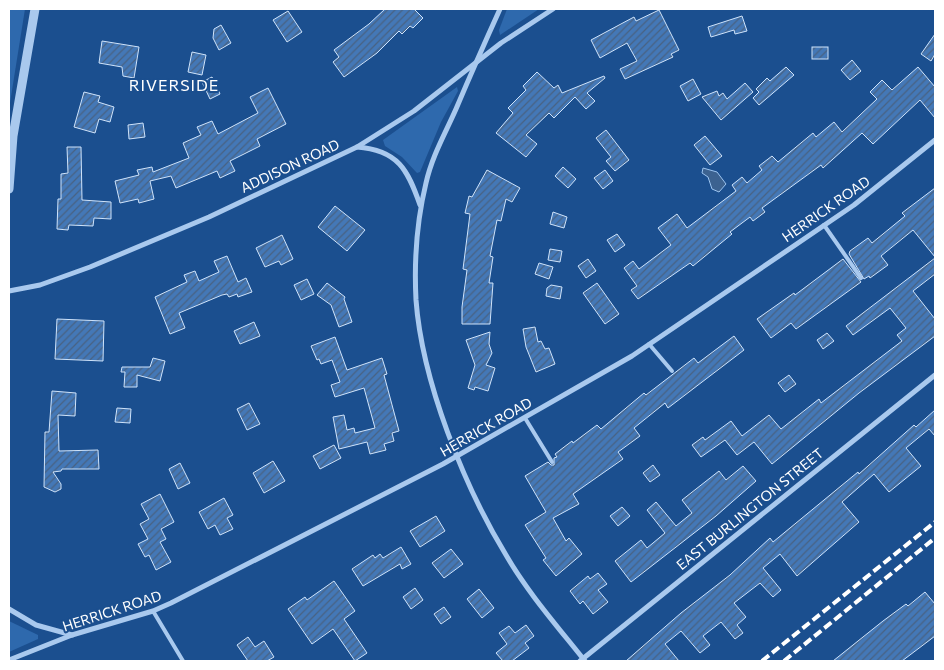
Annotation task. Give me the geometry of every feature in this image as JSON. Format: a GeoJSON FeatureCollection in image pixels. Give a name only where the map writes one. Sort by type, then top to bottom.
{"type":"FeatureCollection","features":[{"type":"Feature","properties":{"kind":"street"},"geometry":{"type":"LineString","coordinates":[[9,189],[13,136],[35,9]]}},
{"type":"Feature","properties":{"kind":"street"},"geometry":{"type":"LineString","coordinates":[[500,9],[434,154],[421,207],[416,268],[416,300],[434,389],[457,457],[506,556],[541,606],[583,660]]}},
{"type":"Feature","properties":{"kind":"street","name":"ADDISON ROAD"},"geometry":{"type":"LineString","coordinates":[[9,291],[40,285],[90,267],[209,217],[357,147],[388,129],[501,44],[552,9]]}},
{"type":"Feature","properties":{"kind":"street","name":"HERRICK ROAD"},"geometry":{"type":"LineString","coordinates":[[9,660],[72,635],[153,611],[265,557],[457,457],[649,344],[854,205],[935,140]]}},
{"type":"Feature","properties":{"kind":"street"},"geometry":{"type":"LineString","coordinates":[[357,147],[376,148],[404,168],[421,207]]}},
{"type":"Feature","properties":{"kind":"street","name":"EAST BURLINGTON STREET"},"geometry":{"type":"LineString","coordinates":[[583,660],[935,375]]}},
{"type":"Feature","properties":{"kind":"street"},"geometry":{"type":"LineString","coordinates":[[9,609],[36,625],[72,635]]}},
{"type":"Feature","properties":{"kind":"lane"},"geometry":{"type":"LineString","coordinates":[[824,225],[861,278]]}},
{"type":"Feature","properties":{"kind":"lane"},"geometry":{"type":"LineString","coordinates":[[649,344],[672,371]]}},
{"type":"Feature","properties":{"kind":"lane"},"geometry":{"type":"LineString","coordinates":[[525,418],[552,462]]}},
{"type":"Feature","properties":{"kind":"lane"},"geometry":{"type":"LineString","coordinates":[[153,611],[183,661]]}},
{"type":"Feature","properties":{"kind":"shaded area"},"geometry":{"type":"Polygon","coordinates":[[[9,9],[25,9],[9,109],[9,9]]]}},
{"type":"Feature","properties":{"kind":"shaded area"},"geometry":{"type":"Polygon","coordinates":[[[507,9],[539,9],[500,35],[499,30],[507,9]]]}},
{"type":"Feature","properties":{"kind":"shaded area"},"geometry":{"type":"Polygon","coordinates":[[[457,87],[458,91],[441,122],[420,172],[417,173],[402,157],[385,146],[383,140],[457,87]]]}},
{"type":"Feature","properties":{"kind":"shaded area"},"geometry":{"type":"Polygon","coordinates":[[[703,168],[717,172],[726,184],[719,192],[712,189],[708,177],[702,173],[703,168]]]}},
{"type":"Feature","properties":{"kind":"shaded area"},"geometry":{"type":"Polygon","coordinates":[[[9,621],[38,635],[38,639],[9,652],[9,621]]]}},
{"type":"Feature","properties":{"kind":"building"},"geometry":{"type":"Polygon","coordinates":[[[385,9],[414,9],[423,18],[413,28],[410,26],[402,34],[399,31],[377,53],[344,77],[333,62],[339,57],[334,50],[369,24],[385,9]]]}},
{"type":"Feature","properties":{"kind":"building"},"geometry":{"type":"Polygon","coordinates":[[[659,10],[679,50],[671,54],[673,57],[625,79],[620,69],[637,61],[627,43],[600,58],[591,40],[634,17],[636,21],[659,10]]]}},
{"type":"Feature","properties":{"kind":"building"},"geometry":{"type":"Polygon","coordinates":[[[288,11],[302,32],[287,42],[273,20],[288,11]]]}},
{"type":"Feature","properties":{"kind":"building"},"geometry":{"type":"Polygon","coordinates":[[[742,16],[747,31],[735,34],[734,30],[711,37],[708,27],[742,16]]]}},
{"type":"Feature","properties":{"kind":"building"},"geometry":{"type":"Polygon","coordinates":[[[221,25],[231,43],[219,50],[213,38],[214,29],[221,25]]]}},
{"type":"Feature","properties":{"kind":"building"},"geometry":{"type":"Polygon","coordinates":[[[935,34],[935,54],[931,61],[921,54],[935,34]]]}},
{"type":"Feature","properties":{"kind":"building"},"geometry":{"type":"Polygon","coordinates":[[[102,41],[139,47],[134,78],[123,76],[122,67],[99,63],[102,41]]]}},
{"type":"Feature","properties":{"kind":"building"},"geometry":{"type":"Polygon","coordinates":[[[812,47],[828,47],[828,59],[812,59],[812,47]]]}},
{"type":"Feature","properties":{"kind":"building"},"geometry":{"type":"Polygon","coordinates":[[[192,52],[206,55],[202,75],[188,72],[192,52]]]}},
{"type":"Feature","properties":{"kind":"building"},"geometry":{"type":"Polygon","coordinates":[[[852,60],[861,71],[850,80],[841,70],[852,60]]]}},
{"type":"Feature","properties":{"kind":"building"},"geometry":{"type":"Polygon","coordinates":[[[786,67],[794,75],[759,105],[753,98],[759,92],[756,89],[767,78],[770,81],[786,67]]]}},
{"type":"Feature","properties":{"kind":"building"},"geometry":{"type":"Polygon","coordinates":[[[918,67],[935,87],[935,118],[920,100],[873,144],[862,133],[823,168],[821,165],[762,208],[765,212],[753,221],[750,217],[730,232],[732,234],[693,266],[690,263],[638,299],[631,290],[637,286],[624,268],[633,261],[639,269],[671,245],[658,228],[677,214],[687,228],[736,191],[732,185],[742,177],[747,183],[762,170],[759,166],[772,156],[778,162],[813,133],[816,137],[834,122],[842,132],[877,99],[870,92],[882,80],[892,90],[918,67]]]}},
{"type":"Feature","properties":{"kind":"building"},"geometry":{"type":"Polygon","coordinates":[[[537,72],[554,88],[558,85],[562,93],[604,76],[605,78],[587,93],[595,101],[586,109],[575,97],[554,118],[549,113],[526,135],[537,144],[526,157],[496,133],[513,113],[508,108],[526,90],[523,86],[537,72]]]}},
{"type":"Feature","properties":{"kind":"building"},"geometry":{"type":"Polygon","coordinates":[[[212,77],[220,94],[210,99],[202,82],[212,77]]]}},
{"type":"Feature","properties":{"kind":"building"},"geometry":{"type":"Polygon","coordinates":[[[693,79],[701,94],[688,101],[680,86],[693,79]]]}},
{"type":"Feature","properties":{"kind":"building"},"geometry":{"type":"Polygon","coordinates":[[[745,83],[753,92],[721,120],[702,97],[717,91],[719,96],[723,93],[727,99],[745,83]]]}},
{"type":"Feature","properties":{"kind":"building"},"geometry":{"type":"Polygon","coordinates":[[[268,88],[286,124],[257,139],[260,146],[230,161],[235,171],[220,178],[217,171],[176,188],[171,176],[150,181],[154,199],[139,203],[138,199],[120,203],[115,181],[139,175],[137,170],[152,167],[153,172],[189,158],[183,143],[201,135],[197,127],[212,121],[218,134],[258,113],[250,97],[268,88]]]}},
{"type":"Feature","properties":{"kind":"building"},"geometry":{"type":"Polygon","coordinates":[[[84,92],[100,96],[98,102],[114,107],[110,122],[99,119],[95,133],[74,127],[84,92]]]}},
{"type":"Feature","properties":{"kind":"building"},"geometry":{"type":"Polygon","coordinates":[[[143,123],[145,137],[129,139],[128,125],[143,123]]]}},
{"type":"Feature","properties":{"kind":"building"},"geometry":{"type":"Polygon","coordinates":[[[606,130],[629,160],[615,171],[606,161],[611,157],[596,138],[606,130]]]}},
{"type":"Feature","properties":{"kind":"building"},"geometry":{"type":"Polygon","coordinates":[[[705,136],[722,156],[710,165],[694,145],[705,136]]]}},
{"type":"Feature","properties":{"kind":"building"},"geometry":{"type":"Polygon","coordinates":[[[67,147],[81,147],[82,200],[111,202],[111,219],[94,218],[93,226],[69,225],[68,230],[57,229],[58,199],[61,199],[61,174],[68,173],[67,147]]]}},
{"type":"Feature","properties":{"kind":"building"},"geometry":{"type":"Polygon","coordinates":[[[563,167],[576,179],[568,188],[555,176],[563,167]]]}},
{"type":"Feature","properties":{"kind":"building"},"geometry":{"type":"Polygon","coordinates":[[[487,170],[520,188],[512,202],[506,199],[501,221],[497,220],[490,256],[493,257],[489,283],[493,283],[490,324],[462,324],[462,307],[467,270],[463,269],[470,214],[465,213],[469,196],[472,197],[487,170]]]}},
{"type":"Feature","properties":{"kind":"building"},"geometry":{"type":"Polygon","coordinates":[[[605,170],[613,181],[603,189],[594,178],[605,170]]]}},
{"type":"Feature","properties":{"kind":"building"},"geometry":{"type":"Polygon","coordinates":[[[935,188],[935,257],[913,230],[881,256],[888,265],[870,278],[869,276],[864,279],[849,254],[850,251],[868,238],[872,243],[905,216],[902,213],[935,188]]]}},
{"type":"Feature","properties":{"kind":"building"},"geometry":{"type":"Polygon","coordinates":[[[335,206],[365,230],[347,251],[318,227],[335,206]]]}},
{"type":"Feature","properties":{"kind":"building"},"geometry":{"type":"Polygon","coordinates":[[[553,212],[567,217],[564,228],[550,224],[553,212]]]}},
{"type":"Feature","properties":{"kind":"building"},"geometry":{"type":"Polygon","coordinates":[[[617,234],[625,245],[615,252],[607,240],[617,234]]]}},
{"type":"Feature","properties":{"kind":"building"},"geometry":{"type":"Polygon","coordinates":[[[282,235],[293,259],[281,265],[279,261],[265,267],[256,248],[282,235]]]}},
{"type":"Feature","properties":{"kind":"building"},"geometry":{"type":"Polygon","coordinates":[[[550,249],[562,251],[560,262],[548,260],[550,249]]]}},
{"type":"Feature","properties":{"kind":"building"},"geometry":{"type":"Polygon","coordinates":[[[227,256],[238,282],[246,278],[252,292],[238,297],[237,294],[229,297],[227,294],[222,295],[179,313],[185,328],[170,334],[155,297],[187,282],[184,275],[195,271],[199,281],[219,272],[214,261],[227,256]]]}},
{"type":"Feature","properties":{"kind":"building"},"geometry":{"type":"Polygon","coordinates":[[[935,258],[935,274],[913,291],[935,319],[935,336],[859,393],[772,464],[754,442],[737,455],[725,440],[701,457],[692,445],[703,437],[705,440],[731,421],[742,436],[769,415],[781,429],[819,399],[821,403],[902,341],[897,335],[906,328],[890,308],[853,335],[846,326],[935,258]]]}},
{"type":"Feature","properties":{"kind":"building"},"geometry":{"type":"Polygon","coordinates":[[[588,259],[596,271],[586,278],[578,266],[588,259]]]}},
{"type":"Feature","properties":{"kind":"building"},"geometry":{"type":"Polygon","coordinates":[[[843,259],[861,282],[796,329],[791,323],[771,338],[757,319],[794,293],[795,295],[843,259]]]}},
{"type":"Feature","properties":{"kind":"building"},"geometry":{"type":"Polygon","coordinates":[[[539,263],[553,267],[549,279],[535,274],[539,263]]]}},
{"type":"Feature","properties":{"kind":"building"},"geometry":{"type":"Polygon","coordinates":[[[307,279],[314,294],[301,300],[294,285],[307,279]]]}},
{"type":"Feature","properties":{"kind":"building"},"geometry":{"type":"Polygon","coordinates":[[[327,283],[345,297],[344,299],[352,322],[339,327],[331,305],[317,295],[327,283]]]}},
{"type":"Feature","properties":{"kind":"building"},"geometry":{"type":"Polygon","coordinates":[[[597,283],[619,314],[605,324],[583,293],[597,283]]]}},
{"type":"Feature","properties":{"kind":"building"},"geometry":{"type":"Polygon","coordinates":[[[551,285],[562,287],[560,299],[546,296],[547,288],[551,285]]]}},
{"type":"Feature","properties":{"kind":"building"},"geometry":{"type":"Polygon","coordinates":[[[57,319],[104,321],[103,361],[55,359],[57,319]]]}},
{"type":"Feature","properties":{"kind":"building"},"geometry":{"type":"Polygon","coordinates":[[[254,322],[260,336],[240,344],[234,331],[254,322]]]}},
{"type":"Feature","properties":{"kind":"building"},"geometry":{"type":"Polygon","coordinates":[[[535,327],[538,342],[541,341],[545,349],[549,348],[555,364],[536,372],[526,347],[523,329],[535,327]]]}},
{"type":"Feature","properties":{"kind":"building"},"geometry":{"type":"Polygon","coordinates":[[[490,332],[489,344],[492,353],[486,365],[495,368],[488,391],[475,387],[474,390],[468,388],[475,365],[466,340],[490,332]]]}},
{"type":"Feature","properties":{"kind":"building"},"geometry":{"type":"Polygon","coordinates":[[[827,333],[834,341],[823,349],[817,340],[827,333]]]}},
{"type":"Feature","properties":{"kind":"building"},"geometry":{"type":"Polygon","coordinates":[[[734,336],[744,350],[668,408],[665,403],[634,428],[640,436],[618,452],[623,459],[573,494],[579,504],[553,518],[566,541],[569,538],[582,554],[556,576],[543,560],[546,558],[525,525],[546,512],[525,476],[548,462],[554,465],[554,458],[557,457],[555,454],[572,441],[573,443],[597,425],[601,429],[644,393],[646,395],[694,358],[698,363],[734,336]]]}},
{"type":"Feature","properties":{"kind":"building"},"geometry":{"type":"Polygon","coordinates":[[[335,337],[347,370],[382,358],[387,374],[384,375],[399,431],[392,433],[394,441],[384,444],[386,450],[370,454],[367,442],[339,449],[333,417],[344,415],[347,430],[354,428],[355,433],[375,428],[364,388],[335,397],[331,385],[340,382],[332,360],[321,364],[319,359],[317,360],[311,346],[335,337]]]}},
{"type":"Feature","properties":{"kind":"building"},"geometry":{"type":"Polygon","coordinates":[[[153,358],[165,361],[160,381],[137,375],[137,387],[124,387],[125,372],[121,372],[122,367],[150,367],[153,358]]]}},
{"type":"Feature","properties":{"kind":"building"},"geometry":{"type":"Polygon","coordinates":[[[789,375],[796,384],[785,392],[778,383],[789,375]]]}},
{"type":"Feature","properties":{"kind":"building"},"geometry":{"type":"Polygon","coordinates":[[[52,391],[76,393],[75,416],[58,415],[59,451],[98,450],[99,469],[62,469],[61,471],[53,472],[61,484],[61,489],[55,492],[44,487],[45,432],[49,432],[52,391]]]}},
{"type":"Feature","properties":{"kind":"building"},"geometry":{"type":"Polygon","coordinates":[[[249,403],[260,424],[247,430],[237,409],[249,403]]]}},
{"type":"Feature","properties":{"kind":"building"},"geometry":{"type":"Polygon","coordinates":[[[117,408],[131,409],[130,423],[115,422],[117,408]]]}},
{"type":"Feature","properties":{"kind":"building"},"geometry":{"type":"Polygon","coordinates":[[[935,410],[935,436],[929,429],[906,448],[921,466],[889,492],[874,474],[842,502],[859,522],[797,576],[780,554],[763,568],[781,590],[773,597],[760,583],[734,603],[746,617],[737,625],[743,633],[735,639],[721,622],[703,636],[710,645],[700,653],[681,631],[665,644],[679,661],[626,661],[681,613],[730,575],[770,538],[773,542],[858,472],[859,474],[914,425],[916,427],[935,410]]]}},
{"type":"Feature","properties":{"kind":"building"},"geometry":{"type":"Polygon","coordinates":[[[334,445],[341,458],[320,469],[313,456],[334,445]]]}},
{"type":"Feature","properties":{"kind":"building"},"geometry":{"type":"Polygon","coordinates":[[[273,461],[285,481],[264,493],[253,473],[273,461]]]}},
{"type":"Feature","properties":{"kind":"building"},"geometry":{"type":"Polygon","coordinates":[[[180,463],[190,483],[178,489],[169,469],[180,463]]]}},
{"type":"Feature","properties":{"kind":"building"},"geometry":{"type":"Polygon","coordinates":[[[653,465],[660,475],[650,482],[643,473],[653,465]]]}},
{"type":"Feature","properties":{"kind":"building"},"geometry":{"type":"Polygon","coordinates":[[[743,466],[756,481],[716,516],[631,582],[615,561],[641,540],[647,548],[665,533],[647,510],[656,502],[676,526],[692,513],[682,500],[719,471],[726,480],[743,466]]]}},
{"type":"Feature","properties":{"kind":"building"},"geometry":{"type":"Polygon","coordinates":[[[160,494],[174,522],[161,529],[166,539],[160,542],[171,562],[156,570],[149,555],[145,557],[138,544],[148,539],[140,524],[149,519],[141,504],[160,494]]]}},
{"type":"Feature","properties":{"kind":"building"},"geometry":{"type":"Polygon","coordinates":[[[224,498],[233,515],[227,518],[233,529],[220,535],[215,525],[208,529],[199,512],[224,498]]]}},
{"type":"Feature","properties":{"kind":"building"},"geometry":{"type":"Polygon","coordinates":[[[622,507],[630,516],[618,526],[610,516],[622,507]]]}},
{"type":"Feature","properties":{"kind":"building"},"geometry":{"type":"Polygon","coordinates":[[[436,516],[445,531],[420,547],[410,531],[436,516]]]}},
{"type":"Feature","properties":{"kind":"building"},"geometry":{"type":"Polygon","coordinates":[[[401,547],[411,564],[402,569],[400,564],[363,586],[352,569],[373,555],[375,558],[380,554],[383,558],[401,547]]]}},
{"type":"Feature","properties":{"kind":"building"},"geometry":{"type":"Polygon","coordinates":[[[451,549],[463,564],[444,578],[432,563],[451,549]]]}},
{"type":"Feature","properties":{"kind":"building"},"geometry":{"type":"Polygon","coordinates":[[[598,573],[607,584],[598,590],[608,602],[593,614],[583,601],[580,604],[570,591],[588,576],[590,579],[598,573]]]}},
{"type":"Feature","properties":{"kind":"building"},"geometry":{"type":"Polygon","coordinates":[[[334,581],[355,611],[344,619],[367,653],[355,661],[333,629],[312,644],[288,609],[305,597],[307,600],[334,581]]]}},
{"type":"Feature","properties":{"kind":"building"},"geometry":{"type":"Polygon","coordinates":[[[415,588],[423,600],[411,609],[403,597],[415,588]]]}},
{"type":"Feature","properties":{"kind":"building"},"geometry":{"type":"Polygon","coordinates":[[[479,589],[494,608],[482,618],[467,599],[479,589]]]}},
{"type":"Feature","properties":{"kind":"building"},"geometry":{"type":"Polygon","coordinates":[[[925,592],[935,604],[935,636],[902,661],[833,661],[883,621],[906,604],[908,606],[925,592]]]}},
{"type":"Feature","properties":{"kind":"building"},"geometry":{"type":"Polygon","coordinates":[[[444,607],[451,617],[441,624],[434,614],[444,607]]]}},
{"type":"Feature","properties":{"kind":"building"},"geometry":{"type":"Polygon","coordinates":[[[526,625],[534,636],[525,643],[529,648],[512,661],[503,661],[496,653],[507,644],[499,633],[509,626],[515,633],[526,625]]]}},
{"type":"Feature","properties":{"kind":"building"},"geometry":{"type":"Polygon","coordinates":[[[248,637],[255,647],[264,641],[274,657],[267,661],[248,661],[237,645],[248,637]]]}},
{"type":"Feature","properties":{"kind":"railway"},"geometry":{"type":"LineString","coordinates":[[762,661],[935,522]]}},
{"type":"Feature","properties":{"kind":"railway"},"geometry":{"type":"LineString","coordinates":[[784,661],[935,538]]}},
{"type":"Feature","properties":{"kind":"district","name":"RIVERSIDE"},"geometry":{"type":"Point","coordinates":[174,85]}}]}
